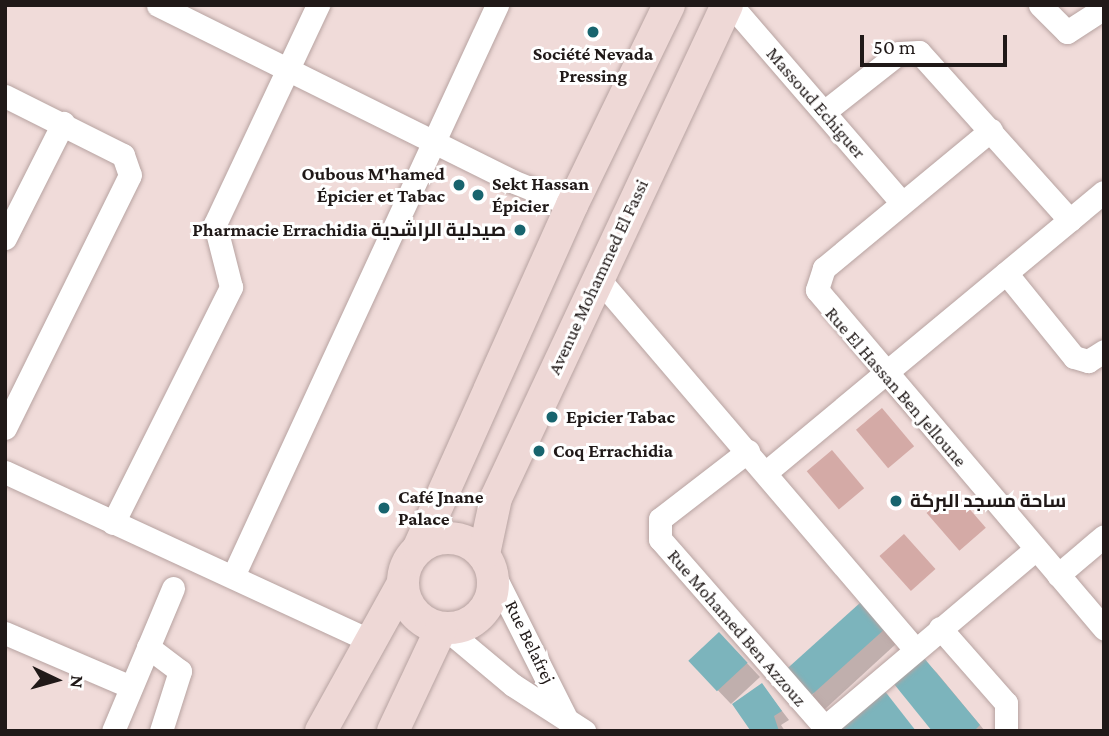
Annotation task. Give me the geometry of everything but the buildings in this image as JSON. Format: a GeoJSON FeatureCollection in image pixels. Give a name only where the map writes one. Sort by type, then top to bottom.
{"type":"FeatureCollection","features":[{"type":"Feature","properties":{"kind":"main road"},"geometry":{"type":"LineString","coordinates":[[321,731],[368,640],[402,585],[572,205],[669,5]]}},
{"type":"Feature","properties":{"kind":"main road","name":"Avenue Mohammed El Fassi"},"geometry":{"type":"LineString","coordinates":[[444,629],[484,611],[487,562],[496,498],[597,277],[729,5]]}},
{"type":"Feature","properties":{"kind":"main road"},"geometry":{"type":"LineString","coordinates":[[419,547],[453,538],[487,562]]}},
{"type":"Feature","properties":{"kind":"main road"},"geometry":{"type":"LineString","coordinates":[[393,731],[444,629],[414,614],[402,585]]}},
{"type":"Feature","properties":{"kind":"street"},"geometry":{"type":"LineString","coordinates":[[158,5],[432,143],[572,205]]}},
{"type":"Feature","properties":{"kind":"street"},"geometry":{"type":"LineString","coordinates":[[113,523],[230,288],[215,224],[318,5]]}},
{"type":"Feature","properties":{"kind":"street"},"geometry":{"type":"LineString","coordinates":[[234,574],[498,5]]}},
{"type":"Feature","properties":{"kind":"street","name":"Massoud Echiguer"},"geometry":{"type":"LineString","coordinates":[[729,5],[900,201]]}},
{"type":"Feature","properties":{"kind":"street"},"geometry":{"type":"LineString","coordinates":[[1040,5],[1060,28],[1074,32],[1104,8]]}},
{"type":"Feature","properties":{"kind":"street"},"geometry":{"type":"LineString","coordinates":[[824,112],[898,53],[929,57],[1070,220]]}},
{"type":"Feature","properties":{"kind":"street"},"geometry":{"type":"LineString","coordinates":[[5,96],[123,155],[130,175],[5,428]]}},
{"type":"Feature","properties":{"kind":"street"},"geometry":{"type":"LineString","coordinates":[[5,238],[63,123]]}},
{"type":"Feature","properties":{"kind":"street"},"geometry":{"type":"LineString","coordinates":[[900,201],[991,130]]}},
{"type":"Feature","properties":{"kind":"street"},"geometry":{"type":"LineString","coordinates":[[765,473],[1104,192]]}},
{"type":"Feature","properties":{"kind":"street","name":"Rue El Hassan Ben Jelloune"},"geometry":{"type":"LineString","coordinates":[[900,201],[824,268],[818,276],[820,300],[886,372],[1104,629]]}},
{"type":"Feature","properties":{"kind":"street"},"geometry":{"type":"LineString","coordinates":[[1006,273],[1074,357],[1088,361],[1104,351]]}},
{"type":"Feature","properties":{"kind":"street"},"geometry":{"type":"LineString","coordinates":[[597,277],[915,649]]}},
{"type":"Feature","properties":{"kind":"street","name":"Rue Mohamed Ben Azzouz"},"geometry":{"type":"LineString","coordinates":[[748,451],[660,519],[665,546],[827,729]]}},
{"type":"Feature","properties":{"kind":"street"},"geometry":{"type":"LineString","coordinates":[[5,472],[113,523],[234,574],[368,640]]}},
{"type":"Feature","properties":{"kind":"street"},"geometry":{"type":"LineString","coordinates":[[1058,575],[1104,536]]}},
{"type":"Feature","properties":{"kind":"street"},"geometry":{"type":"LineString","coordinates":[[827,729],[915,649],[1036,549]]}},
{"type":"Feature","properties":{"kind":"street","name":"Rue Belafrej"},"geometry":{"type":"LineString","coordinates":[[487,562],[565,716]]}},
{"type":"Feature","properties":{"kind":"street"},"geometry":{"type":"LineString","coordinates":[[113,731],[173,588]]}},
{"type":"Feature","properties":{"kind":"street"},"geometry":{"type":"LineString","coordinates":[[940,628],[1006,703],[1006,731]]}},
{"type":"Feature","properties":{"kind":"street","name":"Rue Belafrej"},"geometry":{"type":"LineString","coordinates":[[444,629],[513,685],[565,716],[584,731]]}},
{"type":"Feature","properties":{"kind":"street"},"geometry":{"type":"LineString","coordinates":[[5,633],[131,687]]}},
{"type":"Feature","properties":{"kind":"street"},"geometry":{"type":"LineString","coordinates":[[148,647],[180,671],[161,731]]}},
{"type":"Feature","properties":{"kind":"shaded area"},"geometry":{"type":"Polygon","coordinates":[[[882,408],[914,446],[888,468],[856,430],[882,408]]]}},
{"type":"Feature","properties":{"kind":"shaded area"},"geometry":{"type":"Polygon","coordinates":[[[832,450],[864,488],[839,510],[807,471],[832,450]]]}},
{"type":"Feature","properties":{"kind":"shaded area"},"geometry":{"type":"Polygon","coordinates":[[[953,490],[986,528],[959,551],[927,513],[953,490]]]}},
{"type":"Feature","properties":{"kind":"shaded area"},"geometry":{"type":"Polygon","coordinates":[[[904,534],[935,569],[911,591],[879,556],[904,534]]]}},
{"type":"Feature","properties":{"kind":"place","name":"Société Nevada Pressing"},"geometry":{"type":"Point","coordinates":[593,32]}},
{"type":"Feature","properties":{"kind":"place","name":"Oubous M'hamed Épicier et Tabac"},"geometry":{"type":"Point","coordinates":[459,185]}},
{"type":"Feature","properties":{"kind":"place","name":"Sekt Hassan Épicier"},"geometry":{"type":"Point","coordinates":[478,195]}},
{"type":"Feature","properties":{"kind":"place","name":"Pharmacie Errachidia صيدلية الراشدية"},"geometry":{"type":"Point","coordinates":[520,230]}},
{"type":"Feature","properties":{"kind":"place","name":"Epicier Tabac"},"geometry":{"type":"Point","coordinates":[552,417]}},
{"type":"Feature","properties":{"kind":"place","name":"Coq Errachidia"},"geometry":{"type":"Point","coordinates":[539,451]}},
{"type":"Feature","properties":{"kind":"place","name":"ساحة مسجد البركة"},"geometry":{"type":"Point","coordinates":[896,501]}},
{"type":"Feature","properties":{"kind":"place","name":"Café Jnane Palace"},"geometry":{"type":"Point","coordinates":[384,508]}}]}
